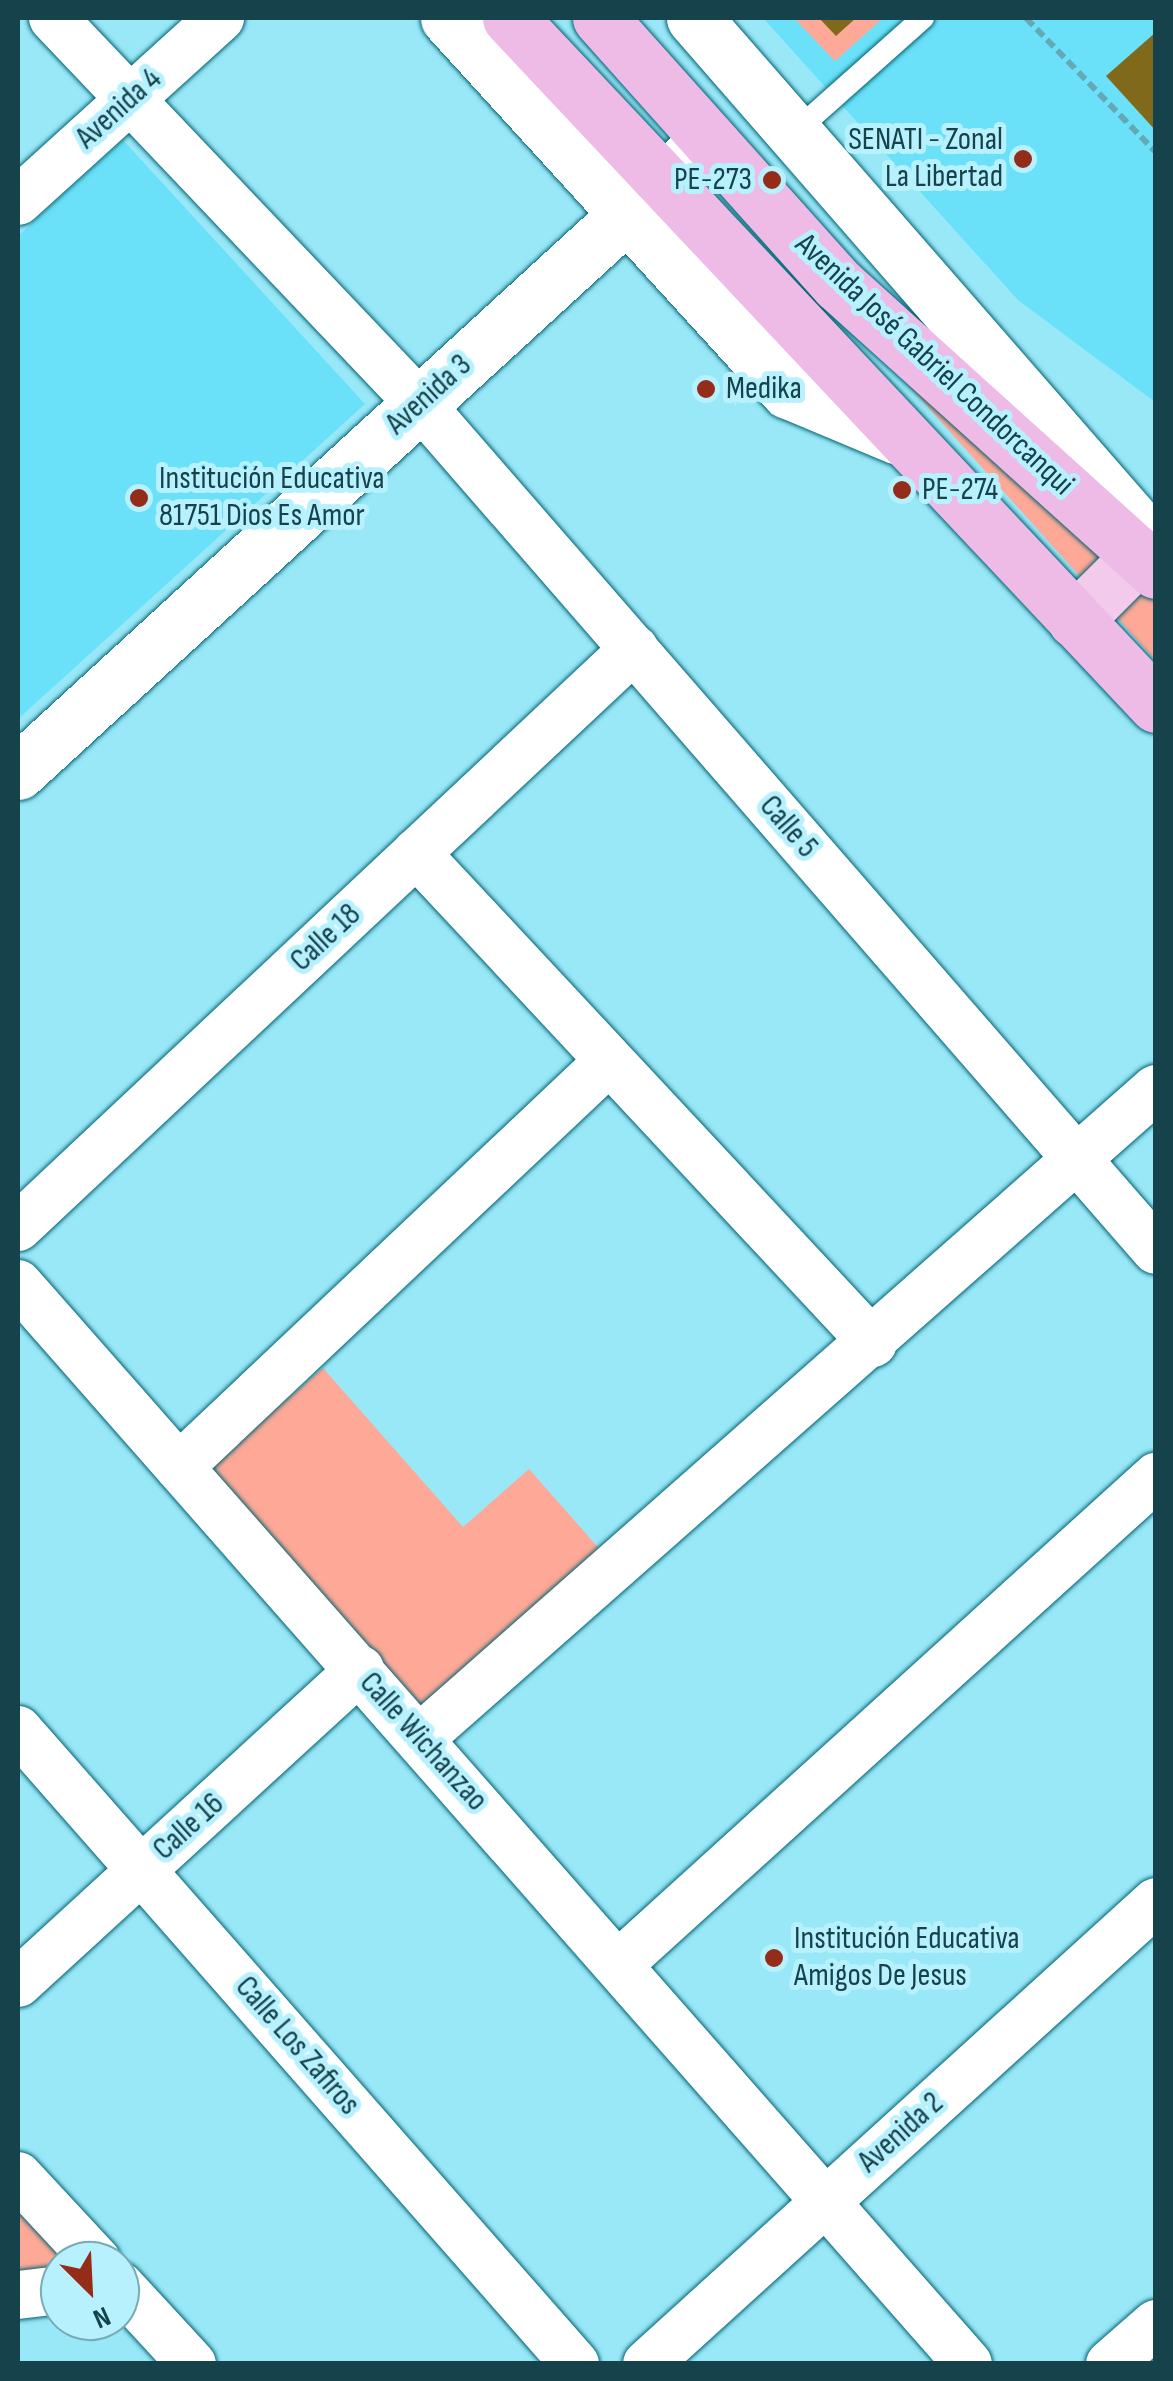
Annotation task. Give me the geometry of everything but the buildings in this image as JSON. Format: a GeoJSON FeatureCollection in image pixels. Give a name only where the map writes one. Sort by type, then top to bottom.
{"type":"FeatureCollection","features":[{"type":"Feature","properties":{"kind":"highway","name":"Avenida José Gabriel Condorcanqui"},"geometry":{"type":"LineString","coordinates":[[510,18],[643,199],[898,436],[1156,705]]}},
{"type":"Feature","properties":{"kind":"highway","name":"Avenida José Gabriel Condorcanqui"},"geometry":{"type":"LineString","coordinates":[[600,18],[838,284],[1150,558]]}},
{"type":"Feature","properties":{"kind":"main road"},"geometry":{"type":"LineString","coordinates":[[1075,620],[1150,558]]}},
{"type":"Feature","properties":{"kind":"street","name":"Calle 5"},"geometry":{"type":"LineString","coordinates":[[53,18],[420,404],[1156,1250]]}},
{"type":"Feature","properties":{"kind":"street","name":"Avenida 4"},"geometry":{"type":"LineString","coordinates":[[18,201],[220,18]]}},
{"type":"Feature","properties":{"kind":"street","name":"Avenida José Gabriel Condorcanqui"},"geometry":{"type":"LineString","coordinates":[[448,18],[643,199]]}},
{"type":"Feature","properties":{"kind":"street","name":"Avenida José Gabriel Condorcanqui"},"geometry":{"type":"LineString","coordinates":[[694,18],[796,131],[1150,558]]}},
{"type":"Feature","properties":{"kind":"street","name":"Avenida 3"},"geometry":{"type":"LineString","coordinates":[[18,772],[708,140]]}},
{"type":"Feature","properties":{"kind":"street","name":"Calle 18"},"geometry":{"type":"LineString","coordinates":[[18,1226],[634,649]]}},
{"type":"Feature","properties":{"kind":"street"},"geometry":{"type":"LineString","coordinates":[[416,854],[873,1343]]}},
{"type":"Feature","properties":{"kind":"street"},"geometry":{"type":"LineString","coordinates":[[179,1467],[610,1061]]}},
{"type":"Feature","properties":{"kind":"street"},"geometry":{"type":"LineString","coordinates":[[420,1738],[873,1343],[1156,1089]]}},
{"type":"Feature","properties":{"kind":"street","name":"Calle Wichanzao"},"geometry":{"type":"LineString","coordinates":[[18,1284],[829,2199],[968,2364]]}},
{"type":"Feature","properties":{"kind":"street"},"geometry":{"type":"LineString","coordinates":[[620,1964],[1156,1477]]}},
{"type":"Feature","properties":{"kind":"street","name":"Calle 16"},"geometry":{"type":"LineString","coordinates":[[18,1983],[360,1670]]}},
{"type":"Feature","properties":{"kind":"street","name":"Calle Los Zafiros"},"geometry":{"type":"LineString","coordinates":[[18,1730],[575,2364]]}},
{"type":"Feature","properties":{"kind":"street","name":"Avenida 2"},"geometry":{"type":"LineString","coordinates":[[647,2364],[1156,1902]]}},
{"type":"Feature","properties":{"kind":"street"},"geometry":{"type":"LineString","coordinates":[[18,2176],[78,2241]]}},
{"type":"Feature","properties":{"kind":"street"},"geometry":{"type":"LineString","coordinates":[[140,2308],[192,2364]]}},
{"type":"Feature","properties":{"kind":"street"},"geometry":{"type":"LineString","coordinates":[[1110,2364],[1156,2324]]}},
{"type":"Feature","properties":{"kind":"lane"},"geometry":{"type":"LineString","coordinates":[[796,131],[924,18]]}},
{"type":"Feature","properties":{"kind":"path"},"geometry":{"type":"LineString","coordinates":[[1026,18],[1156,152]]}},
{"type":"Feature","properties":{"kind":"shaded area","name":"SENATI - Zonal La Libertad"},"geometry":{"type":"Polygon","coordinates":[[[763,18],[1155,18],[1155,402],[1018,300],[763,18]]]}},
{"type":"Feature","properties":{"kind":"shaded area"},"geometry":{"type":"Polygon","coordinates":[[[794,18],[883,18],[835,61],[794,18]]]}},
{"type":"Feature","properties":{"kind":"shaded area","name":"Institución Educativa 81751 Dios Es Amor"},"geometry":{"type":"Polygon","coordinates":[[[123,140],[365,404],[18,719],[18,236],[123,140]]]}},
{"type":"Feature","properties":{"kind":"shaded area"},"geometry":{"type":"Polygon","coordinates":[[[872,345],[1155,595],[1155,660],[872,345]]]}},
{"type":"Feature","properties":{"kind":"shaded area"},"geometry":{"type":"Polygon","coordinates":[[[323,1368],[463,1527],[529,1469],[603,1553],[419,1715],[204,1472],[323,1368]]]}},
{"type":"Feature","properties":{"kind":"shaded area"},"geometry":{"type":"Polygon","coordinates":[[[18,2176],[78,2241],[40,2241],[40,2292],[18,2295],[18,2176]]]}},
{"type":"Feature","properties":{"kind":"place","name":"SENATI - Zonal La Libertad"},"geometry":{"type":"Point","coordinates":[1023,159]}},
{"type":"Feature","properties":{"kind":"place","name":"PE-273"},"geometry":{"type":"Point","coordinates":[772,180]}},
{"type":"Feature","properties":{"kind":"place","name":"Medika"},"geometry":{"type":"Point","coordinates":[706,389]}},
{"type":"Feature","properties":{"kind":"place","name":"PE-274"},"geometry":{"type":"Point","coordinates":[902,490]}},
{"type":"Feature","properties":{"kind":"place","name":"Institución Educativa 81751 Dios Es Amor"},"geometry":{"type":"Point","coordinates":[139,498]}},
{"type":"Feature","properties":{"kind":"place","name":"Institución Educativa Amigos De Jesus"},"geometry":{"type":"Point","coordinates":[774,1958]}}]}
